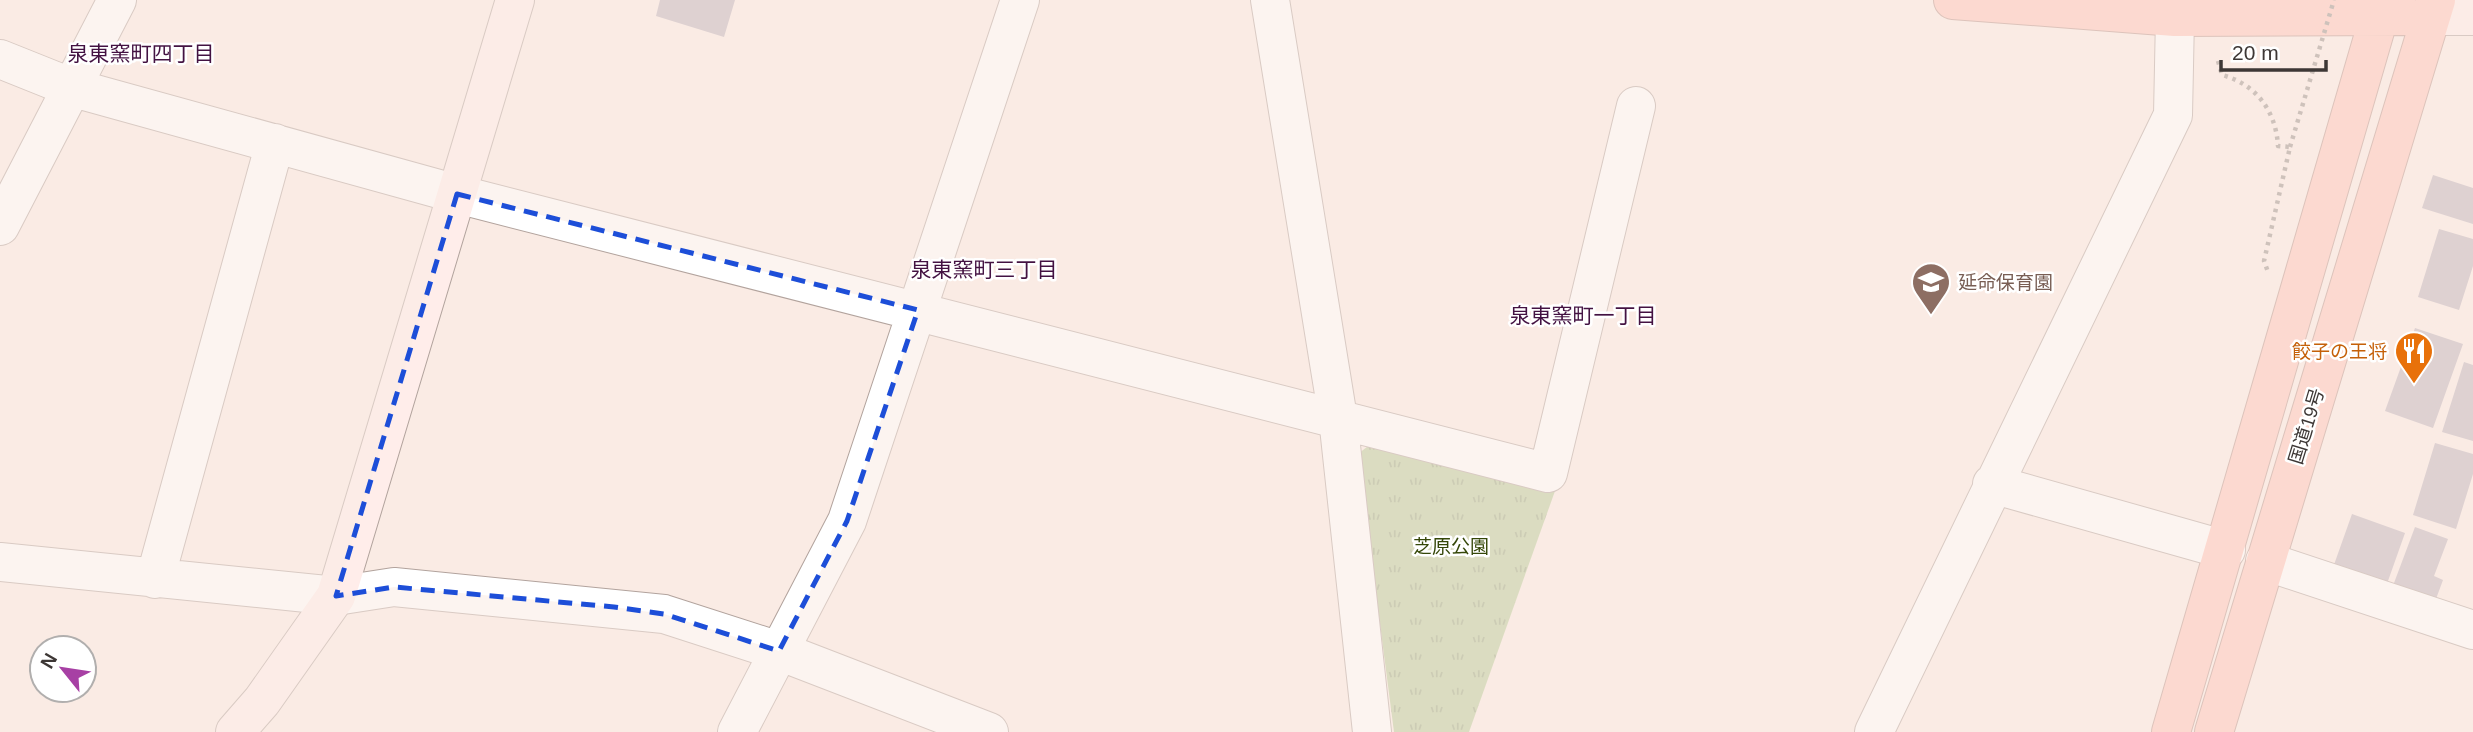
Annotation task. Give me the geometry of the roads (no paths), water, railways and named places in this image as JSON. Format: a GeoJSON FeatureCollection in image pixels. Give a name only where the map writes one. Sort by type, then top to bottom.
{"type":"FeatureCollection","features":[{"type":"Feature","properties":{"kind":"highway"},"geometry":{"type":"LineString","coordinates":[[1954,0],[2175,17],[2434,8]]}},
{"type":"Feature","properties":{"kind":"highway"},"geometry":{"type":"LineString","coordinates":[[2171,732],[2382,8]]}},
{"type":"Feature","properties":{"kind":"highway","name":"国道19号"},"geometry":{"type":"LineString","coordinates":[[2214,732],[2434,8]]}},
{"type":"Feature","properties":{"kind":"street"},"geometry":{"type":"LineString","coordinates":[[0,226],[117,0]]}},
{"type":"Feature","properties":{"kind":"street"},"geometry":{"type":"LineString","coordinates":[[235,732],[262,701],[336,596],[515,0]]}},
{"type":"Feature","properties":{"kind":"street"},"geometry":{"type":"LineString","coordinates":[[737,732],[847,521],[1020,0]]}},
{"type":"Feature","properties":{"kind":"street"},"geometry":{"type":"LineString","coordinates":[[1270,0],[1338,418],[1373,732]]}},
{"type":"Feature","properties":{"kind":"street"},"geometry":{"type":"LineString","coordinates":[[2434,8],[2473,16]]}},
{"type":"Feature","properties":{"kind":"street"},"geometry":{"type":"LineString","coordinates":[[1874,732],[2173,114],[2175,17]]}},
{"type":"Feature","properties":{"kind":"street"},"geometry":{"type":"LineString","coordinates":[[0,59],[70,87],[457,194],[1548,472],[1636,106]]}},
{"type":"Feature","properties":{"kind":"street"},"geometry":{"type":"LineString","coordinates":[[155,579],[275,143]]}},
{"type":"Feature","properties":{"kind":"street"},"geometry":{"type":"LineString","coordinates":[[1992,484],[2226,550]]}},
{"type":"Feature","properties":{"kind":"street"},"geometry":{"type":"LineString","coordinates":[[2265,561],[2473,630]]}},
{"type":"Feature","properties":{"kind":"street"},"geometry":{"type":"LineString","coordinates":[[0,562],[336,596],[394,587],[664,614],[779,651],[989,732]]}},
{"type":"Feature","properties":{"kind":"place","name":"延命保育園"},"geometry":{"type":"Point","coordinates":[1931,316]}},
{"type":"Feature","properties":{"kind":"place","name":"餃子の王将"},"geometry":{"type":"Point","coordinates":[2414,385]}},
{"type":"Feature","properties":{"kind":"district","name":"泉東窯町四丁目"},"geometry":{"type":"Point","coordinates":[141,54]}},
{"type":"Feature","properties":{"kind":"district","name":"泉東窯町三丁目"},"geometry":{"type":"Point","coordinates":[984,270]}},
{"type":"Feature","properties":{"kind":"district","name":"泉東窯町一丁目"},"geometry":{"type":"Point","coordinates":[1583,316]}},
{"type":"Feature","properties":{"kind":"park label","name":"芝原公園"},"geometry":{"type":"Point","coordinates":[1451,546]}}]}
